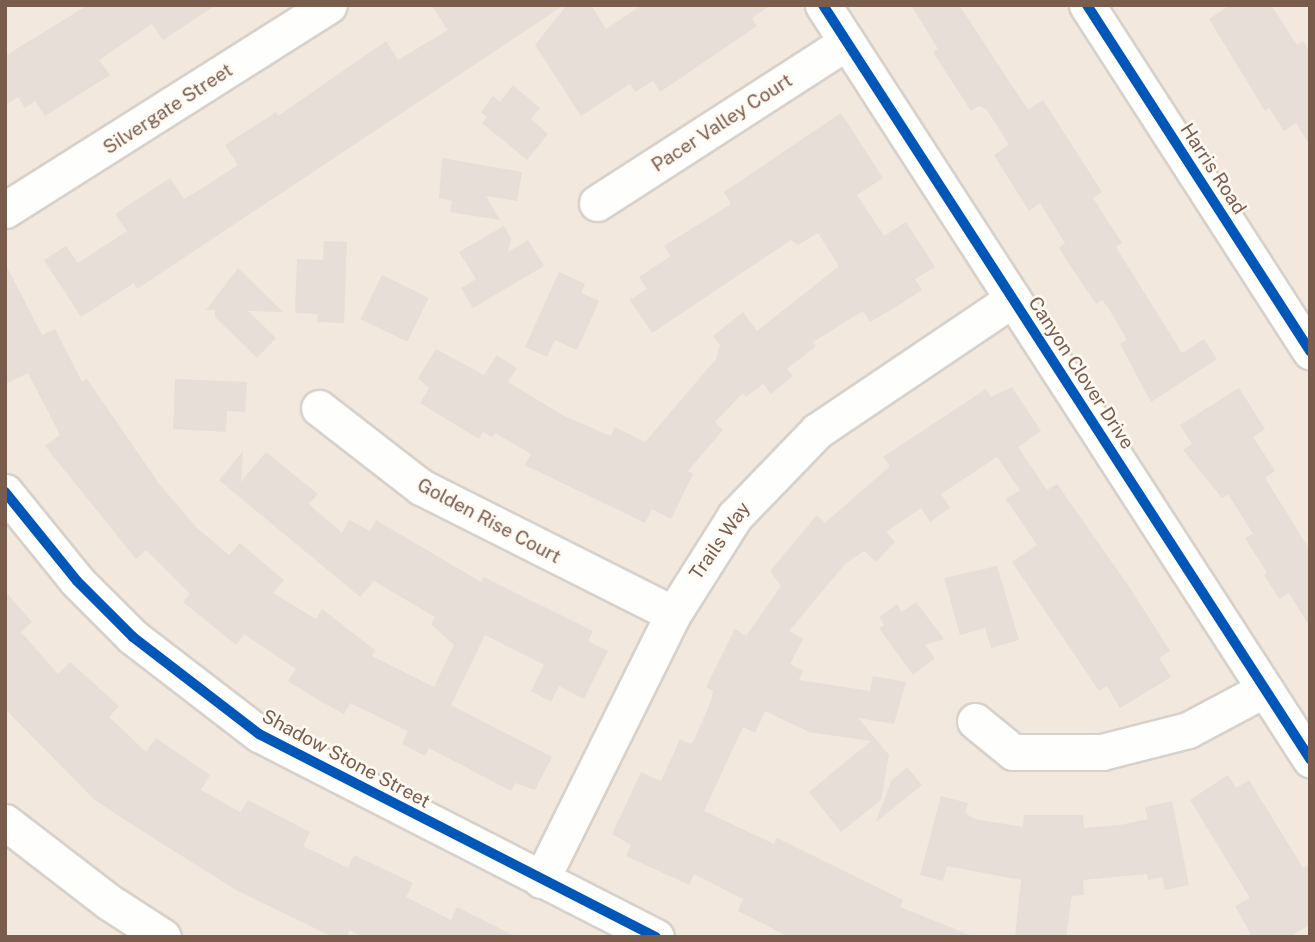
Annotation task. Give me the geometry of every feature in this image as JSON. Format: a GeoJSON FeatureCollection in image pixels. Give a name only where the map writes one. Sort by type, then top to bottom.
{"type":"FeatureCollection","features":[{"type":"Feature","properties":{"kind":"street","name":"Silvergate Street"},"geometry":{"type":"LineString","coordinates":[[5,210],[329,5]]}},
{"type":"Feature","properties":{"kind":"street","name":"Canyon Clover Drive"},"geometry":{"type":"LineString","coordinates":[[823,5],[1310,759]]}},
{"type":"Feature","properties":{"kind":"street","name":"Harris Road"},"geometry":{"type":"LineString","coordinates":[[1087,5],[1310,351]]}},
{"type":"Feature","properties":{"kind":"street","name":"Pacer Valley Court"},"geometry":{"type":"LineString","coordinates":[[597,204],[847,42]]}},
{"type":"Feature","properties":{"kind":"street","name":"Trails Way"},"geometry":{"type":"LineString","coordinates":[[541,880],[673,614],[735,516],[817,430],[1013,299]]}},
{"type":"Feature","properties":{"kind":"street","name":"Golden Rise Court"},"geometry":{"type":"LineString","coordinates":[[319,408],[421,487],[673,614]]}},
{"type":"Feature","properties":{"kind":"street","name":"Shadow Stone Street"},"geometry":{"type":"LineString","coordinates":[[5,492],[77,581],[194,688],[328,774],[656,937]]}},
{"type":"Feature","properties":{"kind":"street"},"geometry":{"type":"LineString","coordinates":[[975,721],[1013,752],[1102,752],[1188,730],[1265,689]]}},
{"type":"Feature","properties":{"kind":"street"},"geometry":{"type":"LineString","coordinates":[[5,822],[108,902],[163,937]]}},
{"type":"Feature","properties":{"kind":"shaded area"},"geometry":{"type":"Polygon","coordinates":[[[5,5],[1310,5],[1310,937],[5,937],[5,5]]]}},
{"type":"Feature","properties":{"kind":"building"},"geometry":{"type":"Polygon","coordinates":[[[88,5],[216,5],[163,40],[152,24],[99,60],[110,75],[45,116],[35,101],[25,108],[18,97],[5,105],[5,56],[88,5]]]}},
{"type":"Feature","properties":{"kind":"building"},"geometry":{"type":"Polygon","coordinates":[[[431,5],[564,5],[137,289],[134,283],[81,317],[44,260],[66,246],[78,263],[127,231],[115,214],[170,178],[184,199],[201,189],[238,165],[225,145],[276,112],[278,116],[386,41],[398,60],[448,30],[431,5]]]}},
{"type":"Feature","properties":{"kind":"building"},"geometry":{"type":"Polygon","coordinates":[[[567,5],[591,5],[606,29],[642,5],[771,5],[752,18],[757,26],[660,92],[653,81],[635,92],[630,84],[581,116],[535,45],[567,5]]]}},
{"type":"Feature","properties":{"kind":"building"},"geometry":{"type":"Polygon","coordinates":[[[911,5],[959,5],[1028,110],[1043,100],[1102,192],[1093,198],[1122,243],[1116,247],[1182,353],[1204,339],[1217,359],[1151,402],[1120,344],[1127,340],[1108,307],[1102,300],[1096,304],[1075,273],[1059,248],[1065,243],[1040,203],[1029,211],[994,155],[1009,145],[987,110],[979,106],[971,111],[933,52],[938,49],[911,5]]]}},
{"type":"Feature","properties":{"kind":"building"},"geometry":{"type":"Polygon","coordinates":[[[1230,5],[1271,5],[1297,45],[1303,41],[1310,52],[1310,145],[1296,123],[1284,131],[1269,108],[1265,111],[1209,19],[1230,5]]]}},
{"type":"Feature","properties":{"kind":"building"},"geometry":{"type":"Polygon","coordinates":[[[513,85],[540,108],[531,119],[548,134],[527,160],[482,123],[487,117],[481,112],[493,96],[500,102],[513,85]]]}},
{"type":"Feature","properties":{"kind":"building"},"geometry":{"type":"Polygon","coordinates":[[[841,113],[883,178],[857,195],[884,236],[906,222],[935,267],[915,279],[922,290],[899,305],[870,322],[863,311],[813,342],[816,346],[787,369],[793,376],[771,394],[763,384],[746,397],[743,393],[715,422],[723,430],[688,471],[693,474],[671,519],[652,509],[645,523],[525,465],[531,454],[495,433],[492,437],[483,432],[479,439],[420,403],[429,388],[418,378],[436,349],[484,375],[497,355],[517,368],[508,382],[564,416],[611,436],[615,427],[645,442],[716,359],[720,345],[713,336],[743,312],[757,331],[839,266],[818,233],[798,245],[791,240],[652,333],[630,300],[647,289],[639,277],[671,256],[664,246],[731,204],[724,192],[841,113]]]}},
{"type":"Feature","properties":{"kind":"building"},"geometry":{"type":"Polygon","coordinates":[[[442,158],[522,172],[517,201],[486,196],[500,220],[450,212],[452,201],[439,198],[442,158]]]}},
{"type":"Feature","properties":{"kind":"building"},"geometry":{"type":"Polygon","coordinates":[[[504,226],[511,238],[508,252],[528,240],[544,266],[473,308],[461,288],[476,279],[459,252],[504,226]]]}},
{"type":"Feature","properties":{"kind":"building"},"geometry":{"type":"Polygon","coordinates":[[[324,241],[347,242],[344,323],[317,322],[318,314],[295,313],[297,259],[323,260],[324,241]]]}},
{"type":"Feature","properties":{"kind":"building"},"geometry":{"type":"Polygon","coordinates":[[[5,263],[42,335],[55,329],[82,382],[87,379],[160,485],[197,528],[229,555],[240,543],[284,580],[273,593],[316,619],[322,609],[375,650],[372,656],[434,687],[454,645],[431,624],[435,617],[374,581],[360,597],[219,480],[243,451],[241,482],[266,452],[318,494],[309,504],[342,533],[349,520],[370,531],[376,520],[481,582],[484,577],[593,631],[588,641],[608,651],[584,699],[559,686],[551,702],[531,691],[544,665],[485,635],[451,705],[552,757],[535,790],[515,783],[511,791],[429,748],[425,756],[402,744],[408,731],[350,703],[344,714],[322,702],[288,681],[296,669],[244,634],[236,645],[183,602],[190,594],[146,550],[136,559],[45,446],[60,435],[28,373],[5,384],[5,263]]]}},
{"type":"Feature","properties":{"kind":"building"},"geometry":{"type":"Polygon","coordinates":[[[238,268],[283,312],[248,311],[276,338],[257,358],[215,317],[215,310],[206,310],[238,268]]]}},
{"type":"Feature","properties":{"kind":"building"},"geometry":{"type":"Polygon","coordinates":[[[559,272],[585,284],[581,293],[599,301],[577,350],[555,340],[547,357],[525,347],[559,272]]]}},
{"type":"Feature","properties":{"kind":"building"},"geometry":{"type":"Polygon","coordinates":[[[382,275],[429,298],[407,342],[361,319],[382,275]]]}},
{"type":"Feature","properties":{"kind":"building"},"geometry":{"type":"Polygon","coordinates":[[[175,379],[247,382],[245,412],[227,411],[226,432],[173,429],[175,379]]]}},
{"type":"Feature","properties":{"kind":"building"},"geometry":{"type":"Polygon","coordinates":[[[1012,387],[1041,431],[1018,447],[1047,490],[1057,484],[1132,591],[1170,651],[1159,658],[1171,677],[1120,708],[1107,686],[1099,691],[1012,562],[1037,545],[1006,499],[1020,490],[997,457],[941,494],[950,508],[930,522],[921,508],[886,532],[895,542],[876,562],[864,551],[845,564],[789,631],[803,639],[790,664],[803,671],[799,680],[870,691],[873,676],[906,682],[894,724],[858,718],[889,755],[881,800],[841,832],[809,792],[871,741],[809,732],[765,711],[755,733],[743,727],[704,811],[774,844],[777,838],[903,900],[900,907],[975,937],[789,937],[738,911],[743,899],[694,874],[689,885],[626,856],[631,845],[612,834],[641,772],[661,781],[680,739],[691,744],[694,740],[711,701],[713,691],[706,687],[735,629],[746,636],[781,586],[770,571],[817,515],[825,523],[890,466],[883,457],[986,389],[991,397],[1012,387]]]}},
{"type":"Feature","properties":{"kind":"building"},"geometry":{"type":"Polygon","coordinates":[[[1239,388],[1265,429],[1253,437],[1275,471],[1265,478],[1310,550],[1310,627],[1289,593],[1279,599],[1264,575],[1267,573],[1245,538],[1253,534],[1228,494],[1222,498],[1183,450],[1192,444],[1180,425],[1239,388]]]}},
{"type":"Feature","properties":{"kind":"building"},"geometry":{"type":"Polygon","coordinates":[[[997,566],[1019,640],[991,648],[985,628],[960,635],[944,578],[997,566]]]}},
{"type":"Feature","properties":{"kind":"building"},"geometry":{"type":"Polygon","coordinates":[[[5,591],[32,622],[21,632],[58,674],[70,662],[119,706],[109,717],[146,752],[156,738],[210,775],[201,790],[240,812],[248,800],[310,832],[303,846],[348,868],[354,855],[413,883],[406,897],[451,920],[457,907],[517,937],[363,937],[350,930],[346,937],[333,937],[236,890],[95,800],[5,709],[5,591]]]}},
{"type":"Feature","properties":{"kind":"building"},"geometry":{"type":"Polygon","coordinates":[[[916,602],[944,639],[925,645],[935,658],[913,675],[879,628],[884,625],[879,617],[897,604],[902,612],[916,602]]]}},
{"type":"Feature","properties":{"kind":"building"},"geometry":{"type":"Polygon","coordinates":[[[907,767],[922,785],[876,822],[891,781],[907,767]]]}},
{"type":"Feature","properties":{"kind":"building"},"geometry":{"type":"Polygon","coordinates":[[[1228,775],[1236,788],[1249,780],[1303,868],[1310,865],[1310,925],[1289,937],[1252,937],[1235,906],[1250,898],[1190,800],[1228,775]]]}},
{"type":"Feature","properties":{"kind":"building"},"geometry":{"type":"Polygon","coordinates":[[[941,796],[968,803],[965,813],[975,819],[1023,827],[1024,815],[1083,815],[1084,828],[1120,825],[1148,819],[1145,807],[1172,801],[1189,885],[1165,890],[1162,877],[1148,880],[1147,874],[1083,880],[1084,895],[1072,896],[1066,937],[1015,937],[1021,880],[947,866],[943,881],[920,875],[941,796]]]}},
{"type":"Feature","properties":{"kind":"cycle path"},"geometry":{"type":"LineString","coordinates":[[823,5],[1310,759]]}},
{"type":"Feature","properties":{"kind":"cycle path"},"geometry":{"type":"LineString","coordinates":[[1087,5],[1310,351]]}},
{"type":"Feature","properties":{"kind":"cycle path"},"geometry":{"type":"LineString","coordinates":[[5,492],[77,581],[133,637],[259,734],[656,937]]}}]}
